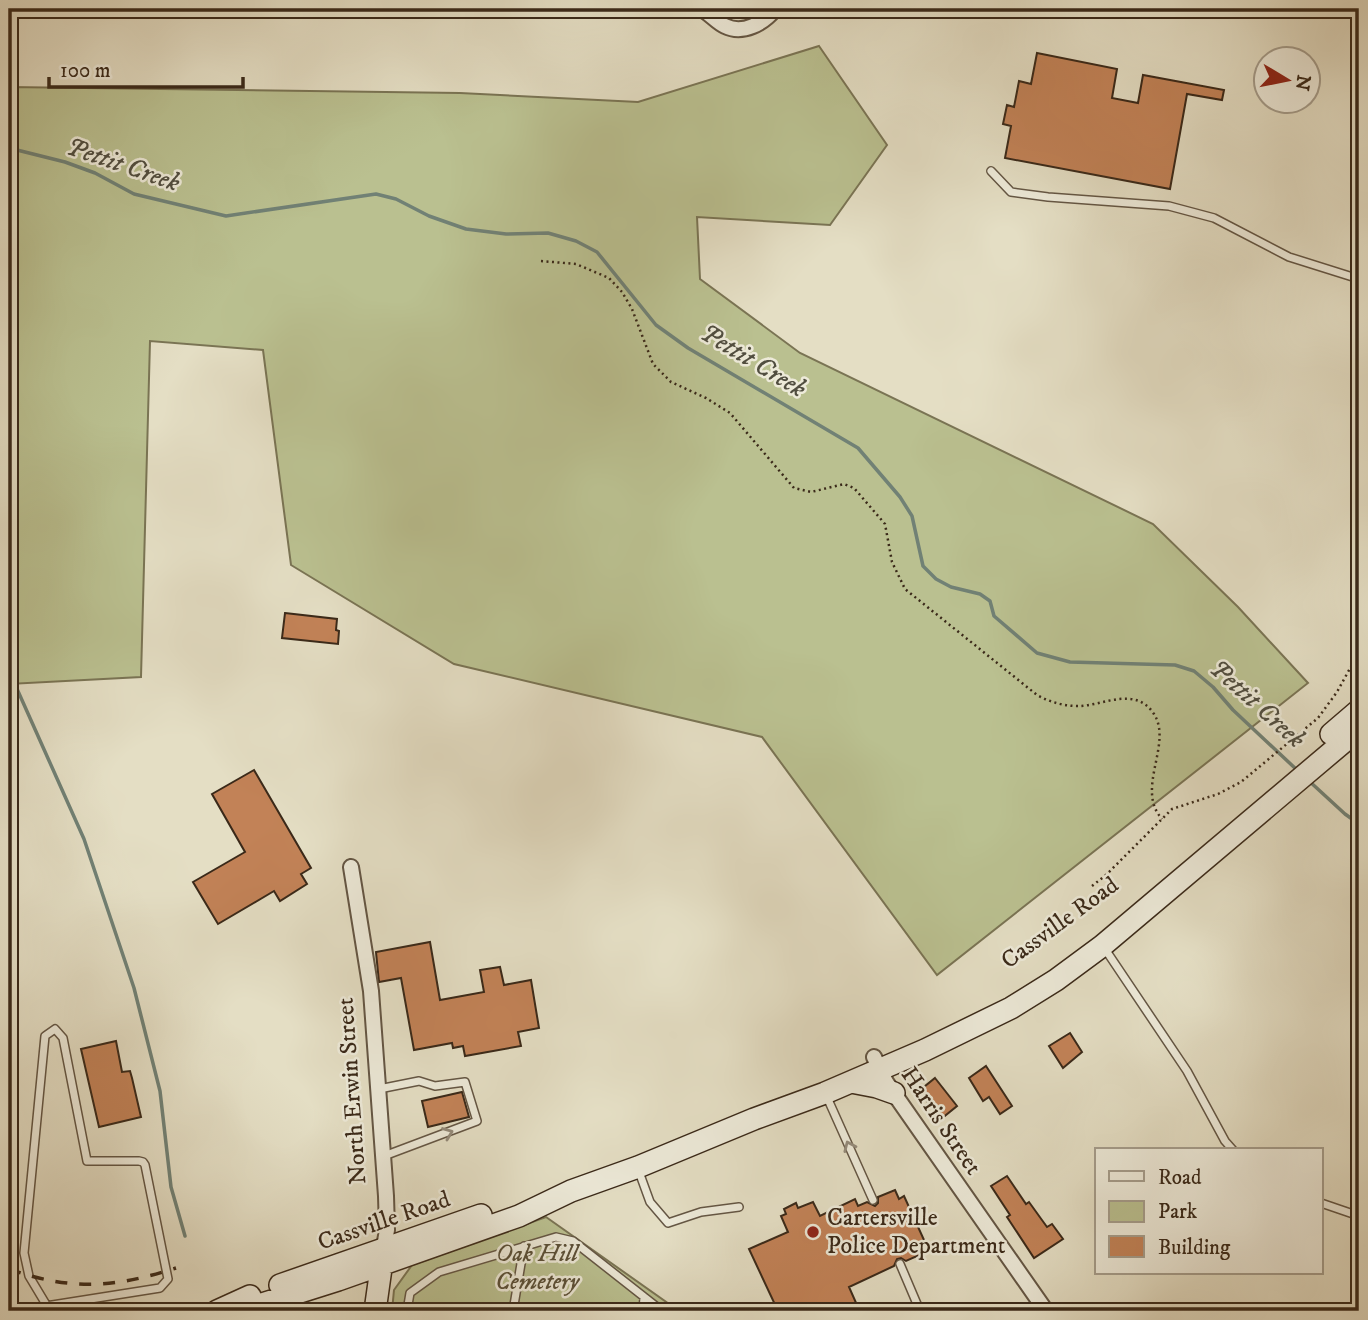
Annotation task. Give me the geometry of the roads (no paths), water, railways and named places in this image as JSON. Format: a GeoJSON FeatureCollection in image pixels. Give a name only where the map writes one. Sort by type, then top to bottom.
{"type":"FeatureCollection","features":[{"type":"Feature","properties":{"kind":"main road","name":"Cassville Road"},"geometry":{"type":"LineString","coordinates":[[754,1119],[819,1082],[877,1063],[1011,1008],[1056,980],[1102,946],[1359,710]]}},
{"type":"Feature","properties":{"kind":"main road","name":"Cassville Road"},"geometry":{"type":"LineString","coordinates":[[217,1311],[253,1294],[519,1216],[571,1191],[851,1082],[877,1063],[997,1000],[1045,971],[1359,729]]}},
{"type":"Feature","properties":{"kind":"main road"},"geometry":{"type":"LineString","coordinates":[[851,1082],[894,1093]]}},
{"type":"Feature","properties":{"kind":"main road","name":"Cassville Road"},"geometry":{"type":"LineString","coordinates":[[252,1310],[383,1256]]}},
{"type":"Feature","properties":{"kind":"main road","name":"North Erwin Street"},"geometry":{"type":"LineString","coordinates":[[375,1311],[383,1256]]}},
{"type":"Feature","properties":{"kind":"street"},"geometry":{"type":"LineString","coordinates":[[707,9],[706,12],[727,27],[752,27],[768,18],[775,9]]}},
{"type":"Feature","properties":{"kind":"street","name":"North Erwin Street"},"geometry":{"type":"LineString","coordinates":[[351,867],[371,991],[384,1156],[387,1230],[383,1256]]}},
{"type":"Feature","properties":{"kind":"street","name":"Harris Street"},"geometry":{"type":"LineString","coordinates":[[877,1063],[894,1093],[1042,1309]]}},
{"type":"Feature","properties":{"kind":"lane"},"geometry":{"type":"LineString","coordinates":[[991,171],[1012,192],[1169,206],[1214,218],[1289,257],[1359,279]]}},
{"type":"Feature","properties":{"kind":"lane"},"geometry":{"type":"LineString","coordinates":[[1102,946],[1171,1047],[1231,1148]]}},
{"type":"Feature","properties":{"kind":"lane"},"geometry":{"type":"LineString","coordinates":[[55,1029],[63,1038],[87,1161],[139,1161],[145,1165],[168,1279],[160,1288],[48,1309],[29,1276],[24,1252],[45,1036],[55,1029]]}},
{"type":"Feature","properties":{"kind":"lane"},"geometry":{"type":"LineString","coordinates":[[379,1089],[419,1081],[435,1086],[466,1082],[477,1121],[384,1156]]}},
{"type":"Feature","properties":{"kind":"lane"},"geometry":{"type":"LineString","coordinates":[[825,1093],[873,1200]]}},
{"type":"Feature","properties":{"kind":"lane"},"geometry":{"type":"LineString","coordinates":[[638,1167],[650,1202],[668,1223],[701,1212],[739,1207]]}},
{"type":"Feature","properties":{"kind":"lane"},"geometry":{"type":"LineString","coordinates":[[1322,1203],[1359,1216]]}},
{"type":"Feature","properties":{"kind":"lane"},"geometry":{"type":"LineString","coordinates":[[407,1311],[410,1293],[439,1272],[551,1237],[568,1238],[662,1311]]}},
{"type":"Feature","properties":{"kind":"lane"},"geometry":{"type":"LineString","coordinates":[[513,1311],[524,1246]]}},
{"type":"Feature","properties":{"kind":"lane"},"geometry":{"type":"LineString","coordinates":[[900,1264],[920,1311]]}},
{"type":"Feature","properties":{"kind":"lane"},"geometry":{"type":"LineString","coordinates":[[643,1311],[644,1297]]}},
{"type":"Feature","properties":{"kind":"waterway","name":"Pettit Creek"},"geometry":{"type":"LineString","coordinates":[[9,148],[65,162],[95,173],[134,194],[226,216],[376,194],[396,199],[429,216],[466,229],[506,234],[548,233],[576,241],[597,252],[656,325],[688,348],[858,448],[900,497],[912,516],[923,566],[936,579],[951,587],[980,594],[990,601],[994,616],[1037,653],[1070,662],[1175,665],[1194,671],[1297,770]]}},
{"type":"Feature","properties":{"kind":"waterway"},"geometry":{"type":"LineString","coordinates":[[9,671],[84,839],[134,988],[160,1091],[171,1187],[185,1236]]}},
{"type":"Feature","properties":{"kind":"waterway","name":"Pettit Creek"},"geometry":{"type":"LineString","coordinates":[[1308,780],[1359,824]]}},
{"type":"Feature","properties":{"kind":"railway"},"geometry":{"type":"LineString","coordinates":[[9,1269],[53,1281],[92,1284],[132,1280],[176,1268]]}},
{"type":"Feature","properties":{"kind":"place","name":"Cartersville Police Department"},"geometry":{"type":"Point","coordinates":[813,1232]}},
{"type":"Feature","properties":{"kind":"park label","name":"Oak Hill Cemetery"},"geometry":{"type":"Point","coordinates":[537,1268]}}]}
